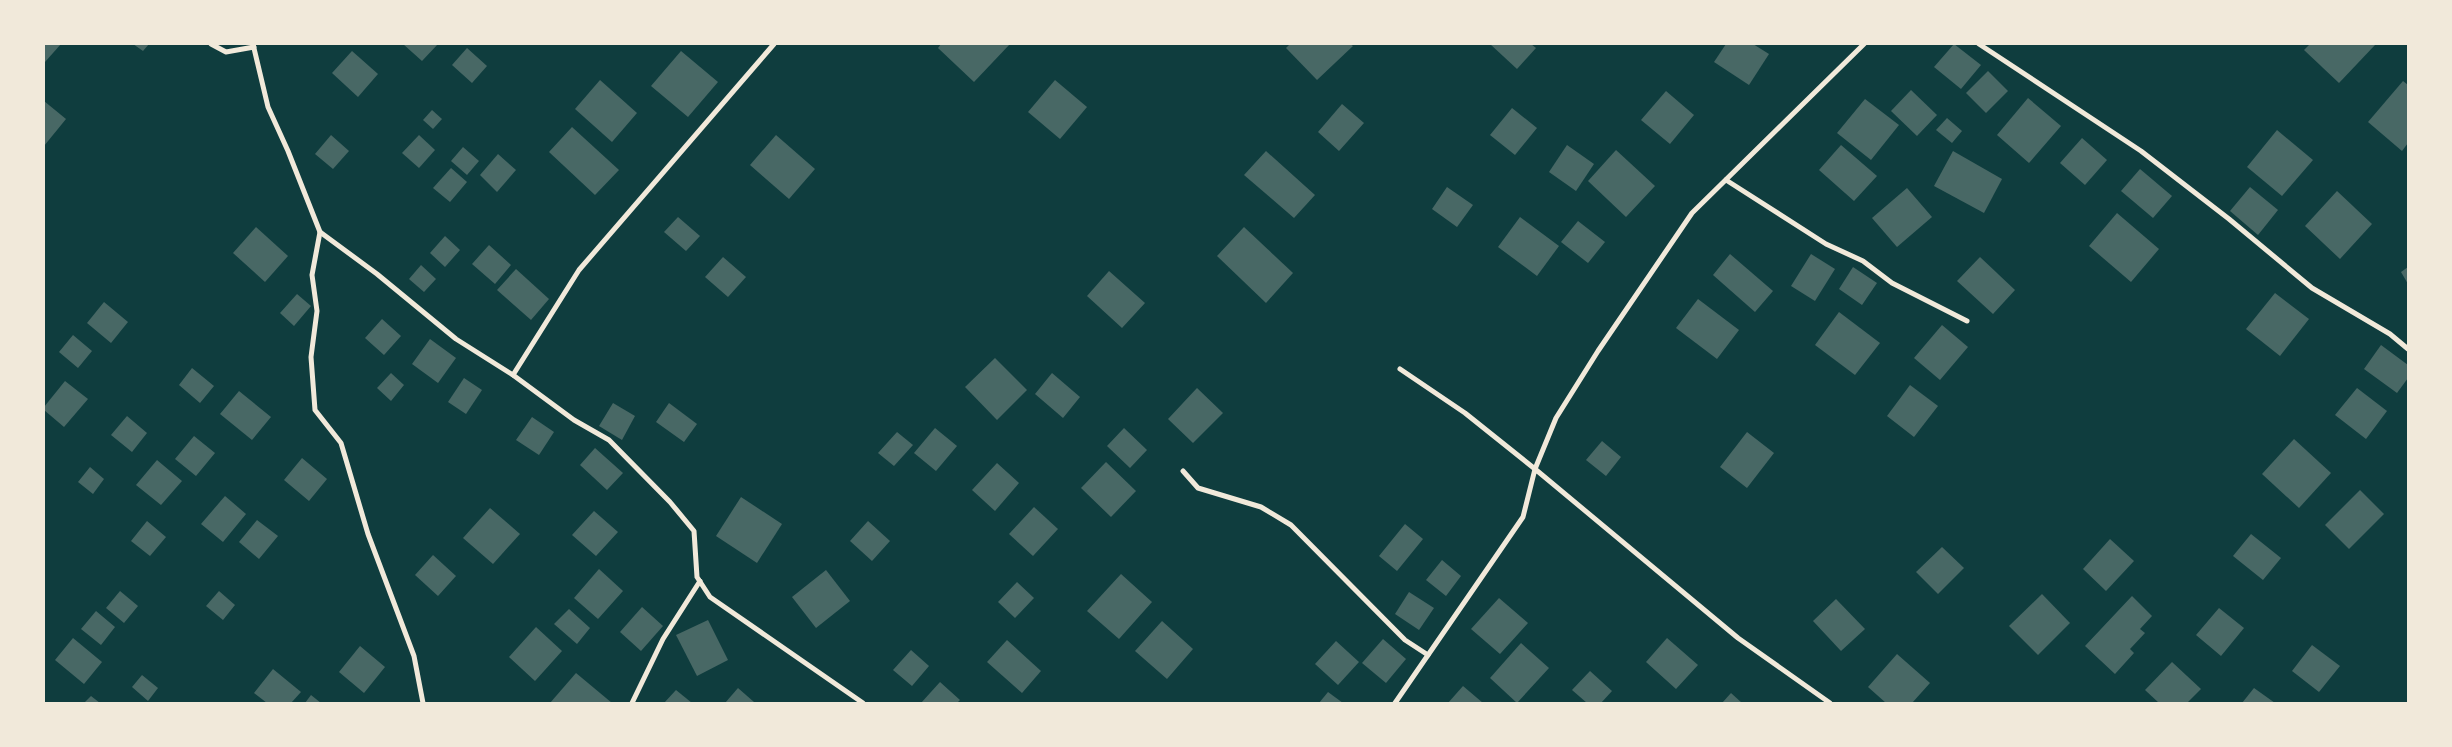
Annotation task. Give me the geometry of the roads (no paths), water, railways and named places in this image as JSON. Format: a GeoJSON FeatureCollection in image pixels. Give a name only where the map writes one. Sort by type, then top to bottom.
{"type":"FeatureCollection","features":[{"type":"Feature","properties":{"kind":"street"},"geometry":{"type":"LineString","coordinates":[[211,44],[226,52],[253,45],[268,107],[320,232],[377,274],[456,339],[513,375],[574,420],[609,440],[670,502],[694,532],[697,577],[710,597],[863,703]]}},
{"type":"Feature","properties":{"kind":"street"},"geometry":{"type":"LineString","coordinates":[[513,375],[580,270],[774,44]]}},
{"type":"Feature","properties":{"kind":"street"},"geometry":{"type":"LineString","coordinates":[[1394,703],[1523,517],[1535,469],[1556,418],[1598,351],[1692,213],[1864,44]]}},
{"type":"Feature","properties":{"kind":"street"},"geometry":{"type":"LineString","coordinates":[[1979,44],[2142,151],[2229,218],[2312,288],[2390,334],[2408,349]]}},
{"type":"Feature","properties":{"kind":"street"},"geometry":{"type":"LineString","coordinates":[[1726,180],[1826,244],[1863,261],[1892,283],[1967,321]]}},
{"type":"Feature","properties":{"kind":"street"},"geometry":{"type":"LineString","coordinates":[[320,232],[312,275],[316,310],[310,357],[315,410],[341,443],[368,534],[414,656],[422,703]]}},
{"type":"Feature","properties":{"kind":"street"},"geometry":{"type":"LineString","coordinates":[[1400,369],[1465,413],[1738,638],[1830,703]]}},
{"type":"Feature","properties":{"kind":"street"},"geometry":{"type":"LineString","coordinates":[[1183,471],[1198,488],[1261,507],[1291,525],[1405,640],[1428,655]]}},
{"type":"Feature","properties":{"kind":"street"},"geometry":{"type":"LineString","coordinates":[[632,703],[663,639],[700,581]]}}]}
